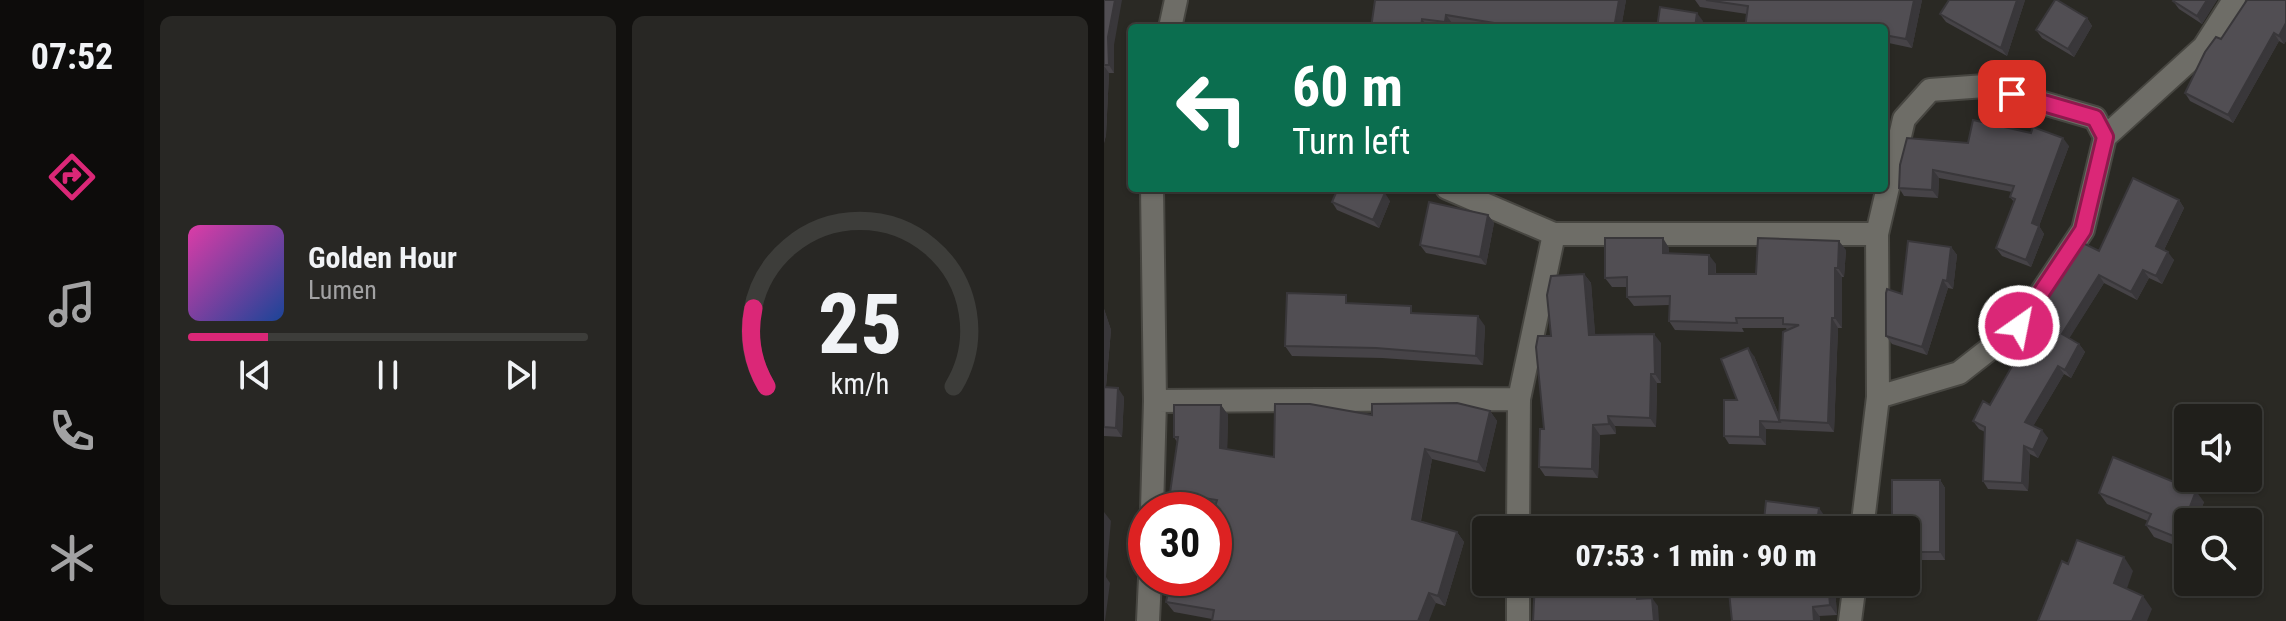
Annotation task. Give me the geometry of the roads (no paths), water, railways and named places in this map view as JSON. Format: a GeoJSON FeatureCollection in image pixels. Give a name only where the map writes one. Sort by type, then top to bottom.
{"type":"FeatureCollection","features":[{"type":"Feature","properties":{"kind":"street"},"geometry":{"type":"LineString","coordinates":[[1171,24],[1176,0]]}},
{"type":"Feature","properties":{"kind":"street"},"geometry":{"type":"LineString","coordinates":[[1878,397],[1959,373],[2019,326],[2083,230],[2105,137],[2204,47],[2234,0]]}},
{"type":"Feature","properties":{"kind":"street"},"geometry":{"type":"LineString","coordinates":[[1888,187],[1904,119],[1930,90],[1985,86],[2095,118],[2105,137]]}},
{"type":"Feature","properties":{"kind":"street"},"geometry":{"type":"LineString","coordinates":[[1152,192],[1155,401],[1152,492]]}},
{"type":"Feature","properties":{"kind":"street"},"geometry":{"type":"LineString","coordinates":[[1456,192],[1554,234],[1877,234]]}},
{"type":"Feature","properties":{"kind":"street"},"geometry":{"type":"LineString","coordinates":[[1864,516],[1878,397],[1877,234],[1887,192]]}},
{"type":"Feature","properties":{"kind":"street"},"geometry":{"type":"LineString","coordinates":[[1518,516],[1519,399],[1554,234]]}},
{"type":"Feature","properties":{"kind":"street"},"geometry":{"type":"LineString","coordinates":[[1155,401],[1519,399]]}},
{"type":"Feature","properties":{"kind":"street"},"geometry":{"type":"LineString","coordinates":[[1148,621],[1149,596]]}},
{"type":"Feature","properties":{"kind":"street"},"geometry":{"type":"LineString","coordinates":[[1518,596],[1518,621]]}},
{"type":"Feature","properties":{"kind":"street"},"geometry":{"type":"LineString","coordinates":[[1850,621],[1853,596]]}}]}
